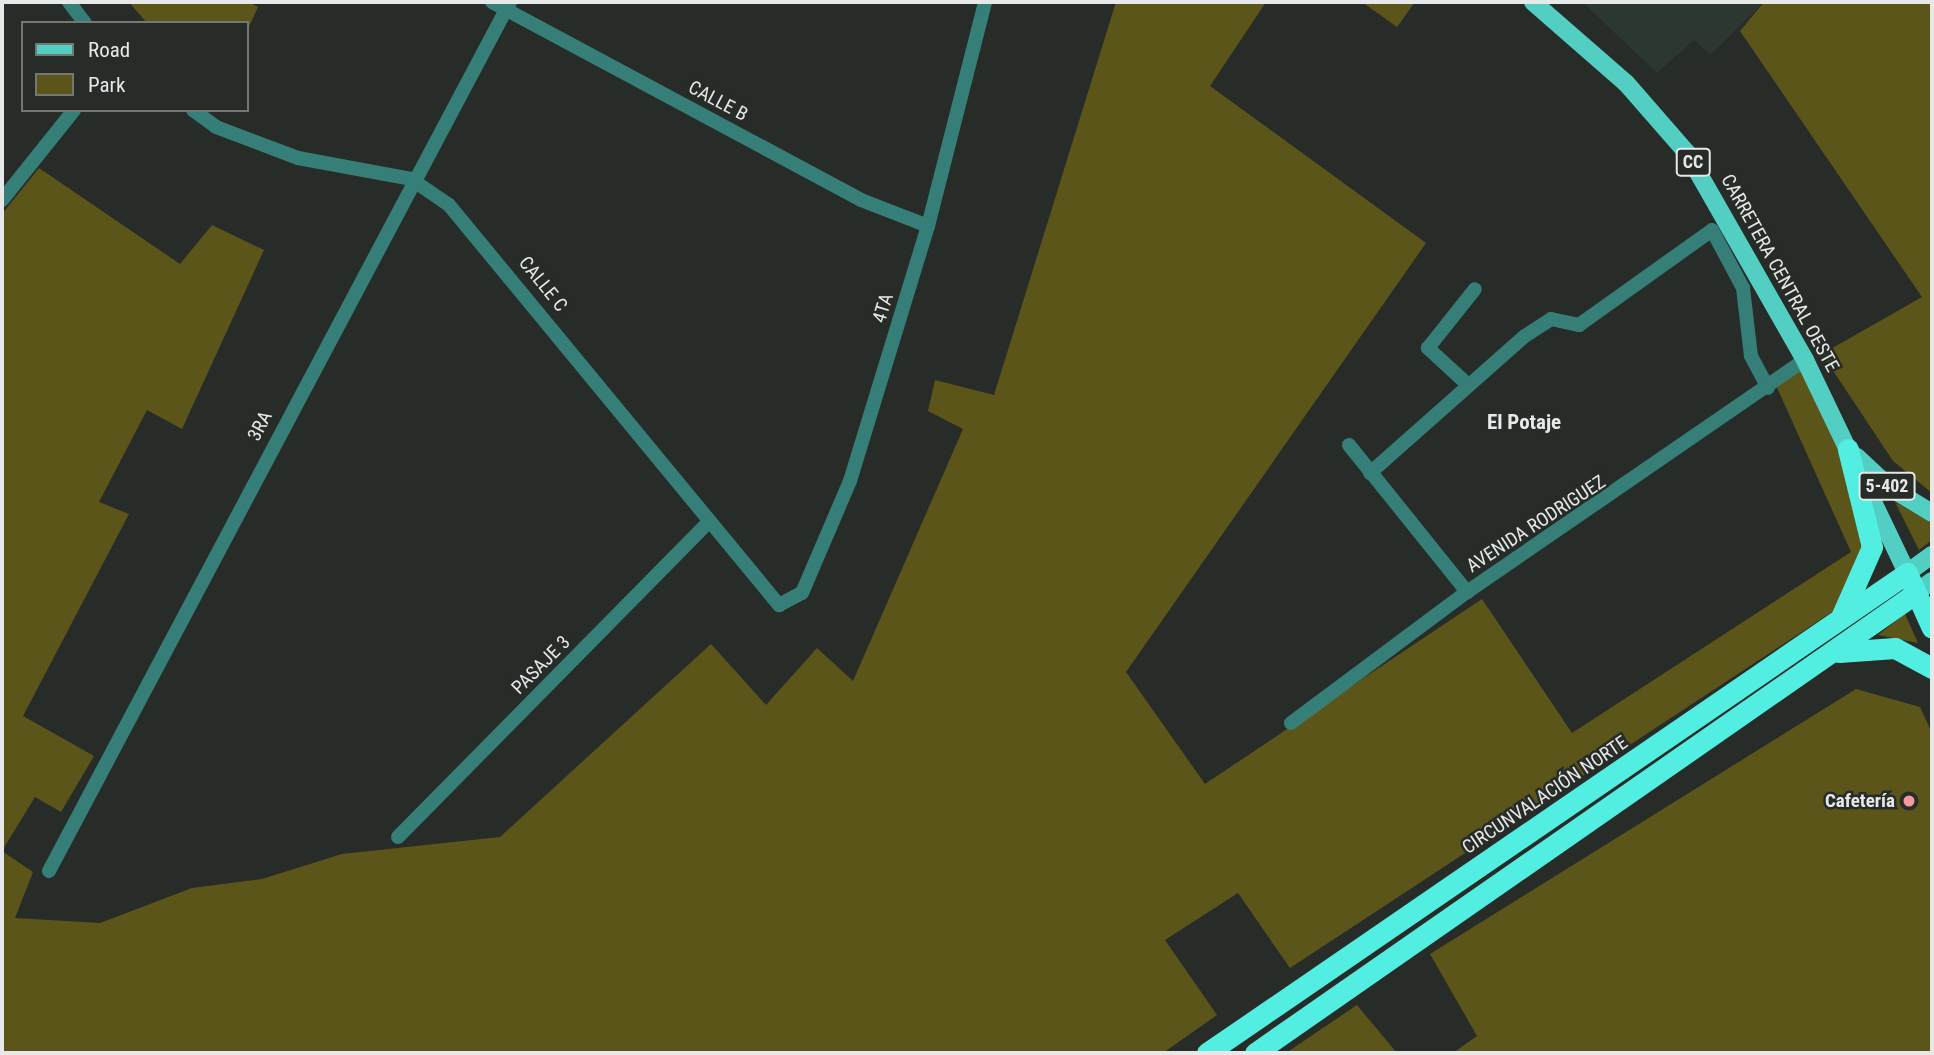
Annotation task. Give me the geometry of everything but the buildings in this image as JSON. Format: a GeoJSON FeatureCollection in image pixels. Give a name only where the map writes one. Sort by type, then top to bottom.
{"type":"FeatureCollection","features":[{"type":"Feature","properties":{"kind":"highway"},"geometry":{"type":"LineString","coordinates":[[1826,632],[1852,599],[1872,547],[1848,449]]}},
{"type":"Feature","properties":{"kind":"highway","name":"CC"},"geometry":{"type":"LineString","coordinates":[[1907,573],[1924,587],[1932,628]]}},
{"type":"Feature","properties":{"kind":"highway","name":"CIRCUNVALACIÓN NORTE"},"geometry":{"type":"LineString","coordinates":[[1207,1053],[1826,632],[1907,573]]}},
{"type":"Feature","properties":{"kind":"highway"},"geometry":{"type":"LineString","coordinates":[[1255,1053],[1924,587]]}},
{"type":"Feature","properties":{"kind":"highway"},"geometry":{"type":"LineString","coordinates":[[1827,657],[1849,649],[1895,648],[1932,668]]}},
{"type":"Feature","properties":{"kind":"main road","name":"CARRETERA CENTRAL OESTE"},"geometry":{"type":"LineString","coordinates":[[1544,5],[1626,83],[1687,153],[1805,360],[1907,573]]}},
{"type":"Feature","properties":{"kind":"main road","name":"5-402"},"geometry":{"type":"LineString","coordinates":[[1848,449],[1889,487],[1932,513]]}},
{"type":"Feature","properties":{"kind":"main road"},"geometry":{"type":"LineString","coordinates":[[1907,573],[1932,555]]}},
{"type":"Feature","properties":{"kind":"street"},"geometry":{"type":"LineString","coordinates":[[69,2],[83,21]]}},
{"type":"Feature","properties":{"kind":"street","name":"CALLE B"},"geometry":{"type":"LineString","coordinates":[[492,2],[508,6],[861,200],[928,226]]}},
{"type":"Feature","properties":{"kind":"street","name":"4TA"},"geometry":{"type":"LineString","coordinates":[[779,605],[802,593],[850,481],[928,226],[985,2]]}},
{"type":"Feature","properties":{"kind":"street","name":"3RA"},"geometry":{"type":"LineString","coordinates":[[48,871],[411,179],[508,6]]}},
{"type":"Feature","properties":{"kind":"street"},"geometry":{"type":"LineString","coordinates":[[2,200],[72,112]]}},
{"type":"Feature","properties":{"kind":"street","name":"CALLE C"},"geometry":{"type":"LineString","coordinates":[[196,112],[216,127],[298,158],[411,179],[477,232],[779,605]]}},
{"type":"Feature","properties":{"kind":"street"},"geometry":{"type":"LineString","coordinates":[[1370,473],[1466,383],[1551,319],[1579,325],[1712,230],[1743,288],[1751,356],[1768,388]]}},
{"type":"Feature","properties":{"kind":"street"},"geometry":{"type":"LineString","coordinates":[[1466,383],[1428,348],[1475,289]]}},
{"type":"Feature","properties":{"kind":"street","name":"AVENIDA RODRIGUEZ"},"geometry":{"type":"LineString","coordinates":[[1291,723],[1467,592],[1768,388],[1805,360]]}},
{"type":"Feature","properties":{"kind":"street"},"geometry":{"type":"LineString","coordinates":[[1349,445],[1467,592]]}},
{"type":"Feature","properties":{"kind":"street","name":"PASAJE 3"},"geometry":{"type":"LineString","coordinates":[[398,837],[710,521]]}},
{"type":"Feature","properties":{"kind":"shaded area"},"geometry":{"type":"Polygon","coordinates":[[[1582,2],[1764,2],[1710,55],[1694,40],[1657,73],[1582,2]]]}},
{"type":"Feature","properties":{"kind":"green space"},"geometry":{"type":"Polygon","coordinates":[[[129,2],[249,2],[258,7],[248,29],[248,21],[145,21],[129,2]]]}},
{"type":"Feature","properties":{"kind":"green space"},"geometry":{"type":"Polygon","coordinates":[[[1116,2],[1266,2],[1210,86],[1426,243],[1126,672],[1205,784],[1482,599],[1572,733],[1851,552],[1775,383],[1805,360],[1871,526],[1852,599],[1290,968],[1238,893],[1165,940],[1217,1015],[1163,1053],[2,1053],[2,851],[33,872],[15,918],[100,923],[192,888],[262,879],[342,854],[500,837],[711,644],[766,705],[817,648],[853,681],[963,429],[928,411],[935,380],[994,395],[1116,2]]]}},
{"type":"Feature","properties":{"kind":"green space"},"geometry":{"type":"Polygon","coordinates":[[[1362,2],[1415,2],[1397,27],[1362,2]]]}},
{"type":"Feature","properties":{"kind":"green space"},"geometry":{"type":"Polygon","coordinates":[[[1764,2],[1932,2],[1932,493],[1893,461],[1822,354],[1922,297],[1740,31],[1764,2]]]}},
{"type":"Feature","properties":{"kind":"green space"},"geometry":{"type":"Polygon","coordinates":[[[39,168],[180,264],[212,225],[264,250],[182,429],[147,410],[99,502],[129,514],[23,716],[94,756],[61,812],[35,797],[2,851],[2,214],[39,168]]]}},
{"type":"Feature","properties":{"kind":"green space"},"geometry":{"type":"Polygon","coordinates":[[[1895,502],[1932,523],[1932,540],[1919,550],[1895,502]]]}},
{"type":"Feature","properties":{"kind":"green space"},"geometry":{"type":"Polygon","coordinates":[[[1905,614],[1918,643],[1878,635],[1905,614]]]}},
{"type":"Feature","properties":{"kind":"green space"},"geometry":{"type":"Polygon","coordinates":[[[1856,689],[1920,707],[1932,733],[1932,1053],[1453,1053],[1477,1036],[1430,954],[1856,689]]]}},
{"type":"Feature","properties":{"kind":"green space"},"geometry":{"type":"Polygon","coordinates":[[[1357,1005],[1397,1053],[1286,1053],[1357,1005]]]}},
{"type":"Feature","properties":{"kind":"place","name":"Cafetería"},"geometry":{"type":"Point","coordinates":[1909,801]}},
{"type":"Feature","properties":{"kind":"district","name":"El Potaje"},"geometry":{"type":"Point","coordinates":[1524,422]}}]}
